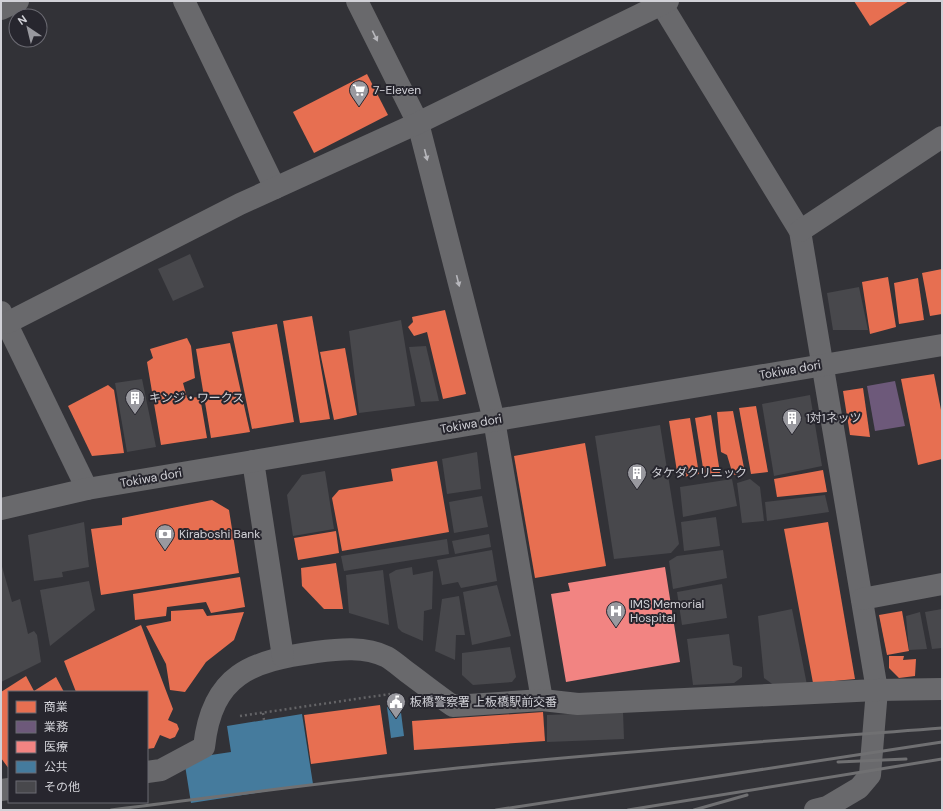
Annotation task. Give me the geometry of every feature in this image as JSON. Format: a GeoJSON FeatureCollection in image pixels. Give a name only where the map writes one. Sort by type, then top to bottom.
{"type":"FeatureCollection","features":[{"type":"Feature","properties":{"kind":"street"},"geometry":{"type":"LineString","coordinates":[[1,9],[18,1]]}},
{"type":"Feature","properties":{"kind":"street"},"geometry":{"type":"LineString","coordinates":[[184,1],[275,188]]}},
{"type":"Feature","properties":{"kind":"street"},"geometry":{"type":"LineString","coordinates":[[357,1],[418,123],[494,420],[542,700]]}},
{"type":"Feature","properties":{"kind":"street"},"geometry":{"type":"LineString","coordinates":[[87,489],[4,317],[275,188],[418,123],[665,3],[800,231],[878,690],[870,776],[859,788],[824,809]]}},
{"type":"Feature","properties":{"kind":"street"},"geometry":{"type":"LineString","coordinates":[[800,231],[942,137]]}},
{"type":"Feature","properties":{"kind":"street","name":"Tokiwa dori"},"geometry":{"type":"LineString","coordinates":[[1,509],[87,489],[942,345]]}},
{"type":"Feature","properties":{"kind":"street"},"geometry":{"type":"LineString","coordinates":[[253,461],[283,657]]}},
{"type":"Feature","properties":{"kind":"street"},"geometry":{"type":"LineString","coordinates":[[862,599],[942,584]]}},
{"type":"Feature","properties":{"kind":"street"},"geometry":{"type":"LineString","coordinates":[[148,772],[161,770],[204,747],[206,727],[214,704],[231,682],[251,668],[262,662],[283,657],[332,650],[366,651],[387,657],[453,706],[542,700],[578,704],[878,690],[942,689]]}},
{"type":"Feature","properties":{"kind":"path"},"geometry":{"type":"LineString","coordinates":[[234,717],[395,694]]}},
{"type":"Feature","properties":{"kind":"path"},"geometry":{"type":"LineString","coordinates":[[263,713],[264,720]]}},
{"type":"Feature","properties":{"kind":"building: 商業"},"geometry":{"type":"Polygon","coordinates":[[[854,1],[909,1],[870,26],[854,1]]]}},
{"type":"Feature","properties":{"kind":"building: 商業"},"geometry":{"type":"Polygon","coordinates":[[[367,74],[388,115],[314,153],[293,112],[367,74]]]}},
{"type":"Feature","properties":{"kind":"building: 商業"},"geometry":{"type":"Polygon","coordinates":[[[942,269],[942,314],[930,316],[922,273],[942,269]]]}},
{"type":"Feature","properties":{"kind":"building: 商業"},"geometry":{"type":"Polygon","coordinates":[[[888,277],[896,327],[870,334],[862,282],[888,277]]]}},
{"type":"Feature","properties":{"kind":"building: 商業"},"geometry":{"type":"Polygon","coordinates":[[[918,278],[924,320],[899,324],[894,283],[918,278]]]}},
{"type":"Feature","properties":{"kind":"building: 商業"},"geometry":{"type":"Polygon","coordinates":[[[445,310],[466,394],[443,399],[427,332],[414,336],[408,327],[413,322],[412,317],[445,310]]]}},
{"type":"Feature","properties":{"kind":"building: 商業"},"geometry":{"type":"Polygon","coordinates":[[[312,316],[330,419],[300,423],[283,321],[312,316]]]}},
{"type":"Feature","properties":{"kind":"building: 商業"},"geometry":{"type":"Polygon","coordinates":[[[277,324],[294,422],[252,429],[232,332],[277,324]]]}},
{"type":"Feature","properties":{"kind":"building: 商業"},"geometry":{"type":"Polygon","coordinates":[[[187,338],[191,346],[195,378],[183,383],[187,398],[200,397],[207,438],[161,445],[147,362],[153,358],[150,349],[187,338]]]}},
{"type":"Feature","properties":{"kind":"building: 商業"},"geometry":{"type":"Polygon","coordinates":[[[230,343],[250,432],[211,438],[196,349],[230,343]]]}},
{"type":"Feature","properties":{"kind":"building: 商業"},"geometry":{"type":"Polygon","coordinates":[[[345,348],[357,415],[334,420],[320,352],[345,348]]]}},
{"type":"Feature","properties":{"kind":"building: 商業"},"geometry":{"type":"Polygon","coordinates":[[[934,374],[942,415],[942,459],[918,465],[901,379],[934,374]]]}},
{"type":"Feature","properties":{"kind":"building: 商業"},"geometry":{"type":"Polygon","coordinates":[[[108,385],[114,390],[124,453],[92,456],[68,406],[108,385]]]}},
{"type":"Feature","properties":{"kind":"building: 商業"},"geometry":{"type":"Polygon","coordinates":[[[863,388],[870,437],[850,435],[843,391],[863,388]]]}},
{"type":"Feature","properties":{"kind":"building: 商業"},"geometry":{"type":"Polygon","coordinates":[[[756,406],[768,472],[751,474],[739,408],[756,406]]]}},
{"type":"Feature","properties":{"kind":"building: 商業"},"geometry":{"type":"Polygon","coordinates":[[[733,411],[745,473],[733,475],[727,455],[721,452],[717,412],[733,411]]]}},
{"type":"Feature","properties":{"kind":"building: 商業"},"geometry":{"type":"Polygon","coordinates":[[[711,415],[720,473],[704,474],[695,418],[711,415]]]}},
{"type":"Feature","properties":{"kind":"building: 商業"},"geometry":{"type":"Polygon","coordinates":[[[690,418],[699,474],[678,478],[669,421],[690,418]]]}},
{"type":"Feature","properties":{"kind":"building: 商業"},"geometry":{"type":"Polygon","coordinates":[[[585,443],[606,566],[535,578],[514,456],[585,443]]]}},
{"type":"Feature","properties":{"kind":"building: 商業"},"geometry":{"type":"Polygon","coordinates":[[[437,461],[449,532],[342,551],[332,498],[339,490],[393,481],[391,469],[437,461]]]}},
{"type":"Feature","properties":{"kind":"building: 商業"},"geometry":{"type":"Polygon","coordinates":[[[823,470],[827,492],[777,497],[774,479],[823,470]]]}},
{"type":"Feature","properties":{"kind":"building: 商業","name":"Kiraboshi Bank"},"geometry":{"type":"Polygon","coordinates":[[[212,500],[229,510],[239,573],[101,595],[91,529],[122,525],[122,518],[212,500]]]}},
{"type":"Feature","properties":{"kind":"building: 商業"},"geometry":{"type":"Polygon","coordinates":[[[828,522],[855,679],[813,683],[784,529],[828,522]]]}},
{"type":"Feature","properties":{"kind":"building: 商業"},"geometry":{"type":"Polygon","coordinates":[[[336,531],[339,553],[298,560],[294,538],[336,531]]]}},
{"type":"Feature","properties":{"kind":"building: 商業"},"geometry":{"type":"Polygon","coordinates":[[[336,563],[343,609],[324,609],[302,586],[301,568],[336,563]]]}},
{"type":"Feature","properties":{"kind":"building: 商業"},"geometry":{"type":"Polygon","coordinates":[[[240,577],[245,607],[211,613],[206,602],[167,607],[166,616],[135,620],[133,594],[240,577]]]}},
{"type":"Feature","properties":{"kind":"building: 商業"},"geometry":{"type":"Polygon","coordinates":[[[203,609],[207,616],[244,612],[234,640],[206,662],[185,692],[170,690],[166,664],[146,626],[171,621],[171,611],[203,609]]]}},
{"type":"Feature","properties":{"kind":"building: 商業"},"geometry":{"type":"Polygon","coordinates":[[[902,611],[909,651],[887,655],[879,615],[902,611]]]}},
{"type":"Feature","properties":{"kind":"building: 商業"},"geometry":{"type":"Polygon","coordinates":[[[141,625],[173,709],[168,720],[177,724],[179,729],[175,737],[170,739],[160,735],[154,748],[148,749],[148,691],[76,691],[64,661],[141,625]]]}},
{"type":"Feature","properties":{"kind":"building: 商業"},"geometry":{"type":"Polygon","coordinates":[[[889,656],[904,656],[903,660],[916,659],[915,676],[899,678],[889,668],[889,656]]]}},
{"type":"Feature","properties":{"kind":"building: 商業"},"geometry":{"type":"Polygon","coordinates":[[[26,676],[34,691],[8,691],[8,768],[1,758],[1,692],[26,676]]]}},
{"type":"Feature","properties":{"kind":"building: 商業"},"geometry":{"type":"Polygon","coordinates":[[[56,677],[63,691],[34,691],[56,677]]]}},
{"type":"Feature","properties":{"kind":"building: 商業"},"geometry":{"type":"Polygon","coordinates":[[[380,705],[387,754],[311,764],[304,715],[380,705]]]}},
{"type":"Feature","properties":{"kind":"building: 商業"},"geometry":{"type":"Polygon","coordinates":[[[543,712],[545,741],[414,750],[412,721],[543,712]]]}},
{"type":"Feature","properties":{"kind":"building: 業務"},"geometry":{"type":"Polygon","coordinates":[[[895,381],[905,426],[875,431],[867,386],[895,381]]]}},
{"type":"Feature","properties":{"kind":"building: 医療"},"geometry":{"type":"Polygon","coordinates":[[[665,567],[680,662],[566,682],[551,594],[570,591],[568,583],[665,567]]]}},
{"type":"Feature","properties":{"kind":"building: 公共"},"geometry":{"type":"Polygon","coordinates":[[[400,705],[404,736],[391,738],[387,707],[400,705]]]}},
{"type":"Feature","properties":{"kind":"building: 公共"},"geometry":{"type":"Polygon","coordinates":[[[302,714],[313,784],[191,803],[184,759],[231,752],[227,726],[302,714]]]}},
{"type":"Feature","properties":{"kind":"building: その他"},"geometry":{"type":"Polygon","coordinates":[[[190,254],[204,287],[173,301],[158,269],[190,254]]]}},
{"type":"Feature","properties":{"kind":"building: その他"},"geometry":{"type":"Polygon","coordinates":[[[859,287],[868,330],[833,330],[827,293],[859,287]]]}},
{"type":"Feature","properties":{"kind":"building: その他"},"geometry":{"type":"Polygon","coordinates":[[[401,320],[415,406],[359,413],[349,331],[401,320]]]}},
{"type":"Feature","properties":{"kind":"building: その他"},"geometry":{"type":"Polygon","coordinates":[[[426,346],[439,401],[421,402],[409,347],[426,346]]]}},
{"type":"Feature","properties":{"kind":"building: その他","name":"キンジ・ワークス"},"geometry":{"type":"Polygon","coordinates":[[[142,379],[156,447],[127,452],[115,383],[142,379]]]}},
{"type":"Feature","properties":{"kind":"building: その他","name":"1対1ネッツ"},"geometry":{"type":"Polygon","coordinates":[[[810,395],[822,466],[774,476],[762,404],[810,395]]]}},
{"type":"Feature","properties":{"kind":"building: その他","name":"タケダクリニック"},"geometry":{"type":"Polygon","coordinates":[[[660,425],[679,544],[671,553],[614,559],[595,436],[660,425]]]}},
{"type":"Feature","properties":{"kind":"building: その他"},"geometry":{"type":"Polygon","coordinates":[[[477,452],[481,489],[447,494],[442,459],[477,452]]]}},
{"type":"Feature","properties":{"kind":"building: その他"},"geometry":{"type":"Polygon","coordinates":[[[325,471],[334,529],[293,536],[287,495],[302,475],[325,471]]]}},
{"type":"Feature","properties":{"kind":"building: その他"},"geometry":{"type":"Polygon","coordinates":[[[732,479],[737,506],[683,517],[680,487],[732,479]]]}},
{"type":"Feature","properties":{"kind":"building: その他"},"geometry":{"type":"Polygon","coordinates":[[[750,479],[760,487],[764,521],[742,523],[737,483],[750,479]]]}},
{"type":"Feature","properties":{"kind":"building: その他"},"geometry":{"type":"Polygon","coordinates":[[[825,495],[829,512],[767,521],[765,502],[825,495]]]}},
{"type":"Feature","properties":{"kind":"building: その他"},"geometry":{"type":"Polygon","coordinates":[[[482,496],[488,527],[454,533],[449,502],[482,496]]]}},
{"type":"Feature","properties":{"kind":"building: その他"},"geometry":{"type":"Polygon","coordinates":[[[716,517],[720,546],[684,551],[681,522],[716,517]]]}},
{"type":"Feature","properties":{"kind":"building: その他"},"geometry":{"type":"Polygon","coordinates":[[[84,522],[89,567],[62,572],[63,577],[34,581],[28,535],[84,522]]]}},
{"type":"Feature","properties":{"kind":"building: その他"},"geometry":{"type":"Polygon","coordinates":[[[489,534],[491,547],[455,554],[452,541],[489,534]]]}},
{"type":"Feature","properties":{"kind":"building: その他"},"geometry":{"type":"Polygon","coordinates":[[[447,539],[449,554],[344,571],[341,556],[447,539]]]}},
{"type":"Feature","properties":{"kind":"building: その他"},"geometry":{"type":"Polygon","coordinates":[[[492,550],[497,581],[461,588],[458,582],[442,585],[437,560],[492,550]]]}},
{"type":"Feature","properties":{"kind":"building: その他"},"geometry":{"type":"Polygon","coordinates":[[[723,550],[727,578],[673,589],[669,561],[677,556],[723,550]]]}},
{"type":"Feature","properties":{"kind":"building: その他"},"geometry":{"type":"Polygon","coordinates":[[[1,563],[12,602],[20,599],[28,634],[34,631],[37,635],[41,662],[1,682],[1,563]]]}},
{"type":"Feature","properties":{"kind":"building: その他"},"geometry":{"type":"Polygon","coordinates":[[[412,567],[413,575],[433,571],[432,609],[424,611],[423,641],[402,632],[398,628],[389,574],[396,570],[412,567]]]}},
{"type":"Feature","properties":{"kind":"building: その他"},"geometry":{"type":"Polygon","coordinates":[[[383,570],[389,625],[349,613],[346,575],[383,570]]]}},
{"type":"Feature","properties":{"kind":"building: その他"},"geometry":{"type":"Polygon","coordinates":[[[89,581],[95,610],[50,646],[40,590],[89,581]]]}},
{"type":"Feature","properties":{"kind":"building: その他"},"geometry":{"type":"Polygon","coordinates":[[[722,584],[727,618],[682,625],[677,592],[722,584]]]}},
{"type":"Feature","properties":{"kind":"building: その他"},"geometry":{"type":"Polygon","coordinates":[[[497,585],[511,636],[472,645],[463,592],[497,585]]]}},
{"type":"Feature","properties":{"kind":"building: その他"},"geometry":{"type":"Polygon","coordinates":[[[459,596],[465,635],[456,635],[455,660],[435,651],[442,599],[459,596]]]}},
{"type":"Feature","properties":{"kind":"building: その他"},"geometry":{"type":"Polygon","coordinates":[[[792,609],[807,685],[775,686],[764,678],[758,616],[792,609]]]}},
{"type":"Feature","properties":{"kind":"building: その他"},"geometry":{"type":"Polygon","coordinates":[[[942,609],[942,648],[932,649],[925,612],[942,609]]]}},
{"type":"Feature","properties":{"kind":"building: その他"},"geometry":{"type":"Polygon","coordinates":[[[920,612],[927,649],[909,650],[906,616],[920,612]]]}},
{"type":"Feature","properties":{"kind":"building: その他"},"geometry":{"type":"Polygon","coordinates":[[[729,634],[733,665],[742,667],[742,677],[734,683],[693,685],[687,639],[729,634]]]}},
{"type":"Feature","properties":{"kind":"building: その他"},"geometry":{"type":"Polygon","coordinates":[[[510,647],[516,677],[512,682],[473,685],[462,675],[462,653],[510,647]]]}},
{"type":"Feature","properties":{"kind":"building: その他"},"geometry":{"type":"Polygon","coordinates":[[[623,712],[624,739],[547,742],[547,715],[623,712]]]}},
{"type":"Feature","properties":{"kind":"railway"},"geometry":{"type":"LineString","coordinates":[[111,810],[386,776],[536,760],[942,728]]}},
{"type":"Feature","properties":{"kind":"railway"},"geometry":{"type":"LineString","coordinates":[[496,810],[942,742]]}},
{"type":"Feature","properties":{"kind":"railway"},"geometry":{"type":"LineString","coordinates":[[838,762],[906,759]]}},
{"type":"Feature","properties":{"kind":"railway"},"geometry":{"type":"LineString","coordinates":[[628,810],[942,759]]}},
{"type":"Feature","properties":{"kind":"railway"},"geometry":{"type":"LineString","coordinates":[[694,810],[747,795]]}},
{"type":"Feature","properties":{"kind":"place","name":"7-Eleven"},"geometry":{"type":"Point","coordinates":[359,107]}},
{"type":"Feature","properties":{"kind":"place","name":"キンジ・ワークス"},"geometry":{"type":"Point","coordinates":[135,415]}},
{"type":"Feature","properties":{"kind":"place","name":"1対1ネッツ"},"geometry":{"type":"Point","coordinates":[792,435]}},
{"type":"Feature","properties":{"kind":"place","name":"タケダクリニック"},"geometry":{"type":"Point","coordinates":[637,490]}},
{"type":"Feature","properties":{"kind":"place","name":"Kiraboshi Bank"},"geometry":{"type":"Point","coordinates":[165,551]}},
{"type":"Feature","properties":{"kind":"place","name":"IMS Memorial Hospital"},"geometry":{"type":"Point","coordinates":[616,628]}},
{"type":"Feature","properties":{"kind":"place","name":"板橋警察署 上板橋駅前交番"},"geometry":{"type":"Point","coordinates":[396,719]}}]}
